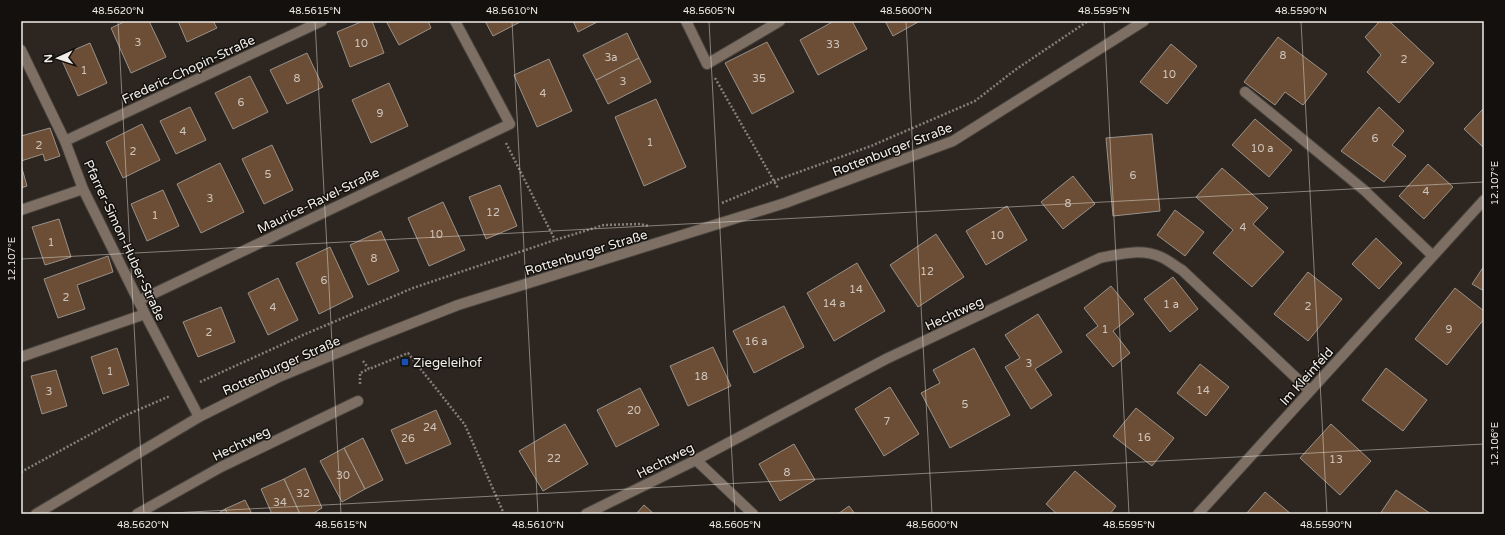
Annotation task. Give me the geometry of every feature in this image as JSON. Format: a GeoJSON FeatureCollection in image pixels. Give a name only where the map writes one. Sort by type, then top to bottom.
{"type":"FeatureCollection","features":[{"type":"Feature","properties":{"kind":"street","name":"Frederic-Chopin-Straße"},"geometry":{"type":"LineString","coordinates":[[65,141],[322,21]]}},
{"type":"Feature","properties":{"kind":"street","name":"Maurice-Ravel-Straße"},"geometry":{"type":"LineString","coordinates":[[138,301],[510,124],[455,21]]}},
{"type":"Feature","properties":{"kind":"street"},"geometry":{"type":"LineString","coordinates":[[686,21],[707,64],[780,21]]}},
{"type":"Feature","properties":{"kind":"street","name":"Rottenburger Straße"},"geometry":{"type":"LineString","coordinates":[[36,514],[199,417],[280,377],[458,304],[785,203],[953,141],[1144,21]]}},
{"type":"Feature","properties":{"kind":"street","name":"Pfarrer-Simon-Huber-Straße"},"geometry":{"type":"LineString","coordinates":[[21,50],[24,64],[65,141],[83,189],[144,314],[186,389],[199,417]]}},
{"type":"Feature","properties":{"kind":"street"},"geometry":{"type":"LineString","coordinates":[[1245,92],[1364,190],[1433,256]]}},
{"type":"Feature","properties":{"kind":"street"},"geometry":{"type":"LineString","coordinates":[[21,210],[83,189]]}},
{"type":"Feature","properties":{"kind":"street","name":"Im Kleinfeld"},"geometry":{"type":"LineString","coordinates":[[1198,514],[1484,200]]}},
{"type":"Feature","properties":{"kind":"street","name":"Hechtweg"},"geometry":{"type":"LineString","coordinates":[[586,514],[696,460],[886,359],[1100,258],[1126,253],[1143,252],[1160,257],[1182,270],[1310,391]]}},
{"type":"Feature","properties":{"kind":"street"},"geometry":{"type":"LineString","coordinates":[[21,357],[144,314]]}},
{"type":"Feature","properties":{"kind":"street","name":"Hechtweg"},"geometry":{"type":"LineString","coordinates":[[138,514],[221,467],[358,401]]}},
{"type":"Feature","properties":{"kind":"street"},"geometry":{"type":"LineString","coordinates":[[696,460],[753,514]]}},
{"type":"Feature","properties":{"kind":"path"},"geometry":{"type":"LineString","coordinates":[[717,205],[774,181],[871,146],[975,101],[1015,70],[1088,21]]}},
{"type":"Feature","properties":{"kind":"path"},"geometry":{"type":"LineString","coordinates":[[707,64],[785,203]]}},
{"type":"Feature","properties":{"kind":"path"},"geometry":{"type":"LineString","coordinates":[[499,129],[555,240]]}},
{"type":"Feature","properties":{"kind":"path"},"geometry":{"type":"LineString","coordinates":[[21,472],[124,416],[303,335],[413,288],[555,240],[604,226],[639,224],[653,227]]}},
{"type":"Feature","properties":{"kind":"path"},"geometry":{"type":"LineString","coordinates":[[351,348],[369,369],[408,353],[465,425],[504,514]]}},
{"type":"Feature","properties":{"kind":"building"},"geometry":{"type":"Polygon","coordinates":[[[126,21],[149,21],[166,57],[131,73],[111,28],[126,21]]]}},
{"type":"Feature","properties":{"kind":"building"},"geometry":{"type":"Polygon","coordinates":[[[178,21],[213,21],[217,28],[187,42],[178,21]]]}},
{"type":"Feature","properties":{"kind":"building"},"geometry":{"type":"Polygon","coordinates":[[[363,21],[372,21],[384,53],[350,67],[337,32],[363,21]]]}},
{"type":"Feature","properties":{"kind":"building"},"geometry":{"type":"Polygon","coordinates":[[[386,21],[428,21],[431,28],[399,45],[386,21]]]}},
{"type":"Feature","properties":{"kind":"building"},"geometry":{"type":"Polygon","coordinates":[[[485,21],[522,21],[493,36],[485,21]]]}},
{"type":"Feature","properties":{"kind":"building"},"geometry":{"type":"Polygon","coordinates":[[[573,21],[599,21],[578,32],[573,21]]]}},
{"type":"Feature","properties":{"kind":"building"},"geometry":{"type":"Polygon","coordinates":[[[834,21],[852,21],[867,49],[818,75],[800,40],[834,21]]]}},
{"type":"Feature","properties":{"kind":"building"},"geometry":{"type":"Polygon","coordinates":[[[885,21],[920,21],[893,36],[885,21]]]}},
{"type":"Feature","properties":{"kind":"building"},"geometry":{"type":"Polygon","coordinates":[[[1380,21],[1389,21],[1434,63],[1399,103],[1367,72],[1381,55],[1365,37],[1380,21]]]}},
{"type":"Feature","properties":{"kind":"building"},"geometry":{"type":"Polygon","coordinates":[[[627,33],[639,58],[596,80],[583,55],[627,33]]]}},
{"type":"Feature","properties":{"kind":"building"},"geometry":{"type":"Polygon","coordinates":[[[1278,37],[1327,74],[1303,105],[1285,92],[1275,105],[1244,82],[1278,37]]]}},
{"type":"Feature","properties":{"kind":"building"},"geometry":{"type":"Polygon","coordinates":[[[767,42],[794,92],[752,114],[725,63],[767,42]]]}},
{"type":"Feature","properties":{"kind":"building"},"geometry":{"type":"Polygon","coordinates":[[[90,43],[107,83],[78,96],[60,56],[90,43]]]}},
{"type":"Feature","properties":{"kind":"building"},"geometry":{"type":"Polygon","coordinates":[[[1171,44],[1197,66],[1167,104],[1140,82],[1171,44]]]}},
{"type":"Feature","properties":{"kind":"building"},"geometry":{"type":"Polygon","coordinates":[[[307,53],[323,87],[287,104],[270,70],[307,53]]]}},
{"type":"Feature","properties":{"kind":"building"},"geometry":{"type":"Polygon","coordinates":[[[639,58],[651,82],[608,104],[596,80],[639,58]]]}},
{"type":"Feature","properties":{"kind":"building"},"geometry":{"type":"Polygon","coordinates":[[[549,59],[572,111],[537,127],[514,75],[549,59]]]}},
{"type":"Feature","properties":{"kind":"building"},"geometry":{"type":"Polygon","coordinates":[[[250,76],[268,112],[233,129],[215,93],[250,76]]]}},
{"type":"Feature","properties":{"kind":"building"},"geometry":{"type":"Polygon","coordinates":[[[389,83],[408,126],[371,143],[352,100],[389,83]]]}},
{"type":"Feature","properties":{"kind":"building"},"geometry":{"type":"Polygon","coordinates":[[[656,99],[686,167],[644,186],[615,117],[656,99]]]}},
{"type":"Feature","properties":{"kind":"building"},"geometry":{"type":"Polygon","coordinates":[[[190,107],[206,140],[176,154],[160,121],[190,107]]]}},
{"type":"Feature","properties":{"kind":"building"},"geometry":{"type":"Polygon","coordinates":[[[1379,107],[1404,131],[1392,145],[1406,156],[1384,182],[1341,151],[1379,107]]]}},
{"type":"Feature","properties":{"kind":"building"},"geometry":{"type":"Polygon","coordinates":[[[1484,108],[1484,148],[1464,129],[1484,108]]]}},
{"type":"Feature","properties":{"kind":"building"},"geometry":{"type":"Polygon","coordinates":[[[1255,119],[1292,150],[1269,177],[1232,145],[1255,119]]]}},
{"type":"Feature","properties":{"kind":"building"},"geometry":{"type":"Polygon","coordinates":[[[142,124],[160,160],[123,178],[106,142],[142,124]]]}},
{"type":"Feature","properties":{"kind":"building"},"geometry":{"type":"Polygon","coordinates":[[[50,128],[60,156],[45,161],[43,154],[21,161],[21,136],[50,128]]]}},
{"type":"Feature","properties":{"kind":"building"},"geometry":{"type":"Polygon","coordinates":[[[1152,134],[1160,211],[1113,216],[1106,138],[1152,134]]]}},
{"type":"Feature","properties":{"kind":"building"},"geometry":{"type":"Polygon","coordinates":[[[272,145],[293,190],[264,204],[242,159],[272,145]]]}},
{"type":"Feature","properties":{"kind":"building"},"geometry":{"type":"Polygon","coordinates":[[[220,163],[244,212],[201,233],[177,184],[220,163]]]}},
{"type":"Feature","properties":{"kind":"building"},"geometry":{"type":"Polygon","coordinates":[[[1428,164],[1453,187],[1424,219],[1399,196],[1428,164]]]}},
{"type":"Feature","properties":{"kind":"building"},"geometry":{"type":"Polygon","coordinates":[[[21,165],[27,186],[21,188],[21,165]]]}},
{"type":"Feature","properties":{"kind":"building"},"geometry":{"type":"Polygon","coordinates":[[[1222,168],[1268,208],[1253,224],[1284,252],[1252,287],[1213,253],[1233,230],[1196,197],[1222,168]]]}},
{"type":"Feature","properties":{"kind":"building"},"geometry":{"type":"Polygon","coordinates":[[[1073,176],[1095,204],[1063,229],[1041,202],[1073,176]]]}},
{"type":"Feature","properties":{"kind":"building"},"geometry":{"type":"Polygon","coordinates":[[[500,185],[517,226],[486,239],[469,197],[500,185]]]}},
{"type":"Feature","properties":{"kind":"building"},"geometry":{"type":"Polygon","coordinates":[[[163,190],[179,226],[147,241],[131,204],[163,190]]]}},
{"type":"Feature","properties":{"kind":"building"},"geometry":{"type":"Polygon","coordinates":[[[443,202],[465,250],[429,266],[408,218],[443,202]]]}},
{"type":"Feature","properties":{"kind":"building"},"geometry":{"type":"Polygon","coordinates":[[[1007,206],[1027,240],[986,265],[966,231],[1007,206]]]}},
{"type":"Feature","properties":{"kind":"building"},"geometry":{"type":"Polygon","coordinates":[[[1175,210],[1204,232],[1185,256],[1157,235],[1175,210]]]}},
{"type":"Feature","properties":{"kind":"building"},"geometry":{"type":"Polygon","coordinates":[[[59,219],[71,257],[45,265],[32,227],[59,219]]]}},
{"type":"Feature","properties":{"kind":"building"},"geometry":{"type":"Polygon","coordinates":[[[381,231],[399,271],[368,285],[350,245],[381,231]]]}},
{"type":"Feature","properties":{"kind":"building"},"geometry":{"type":"Polygon","coordinates":[[[936,234],[964,277],[918,307],[890,265],[936,234]]]}},
{"type":"Feature","properties":{"kind":"building"},"geometry":{"type":"Polygon","coordinates":[[[1376,238],[1402,263],[1379,289],[1352,264],[1376,238]]]}},
{"type":"Feature","properties":{"kind":"building"},"geometry":{"type":"Polygon","coordinates":[[[330,247],[353,297],[319,314],[296,263],[330,247]]]}},
{"type":"Feature","properties":{"kind":"building"},"geometry":{"type":"Polygon","coordinates":[[[108,256],[113,272],[77,285],[85,309],[58,318],[44,279],[108,256]]]}},
{"type":"Feature","properties":{"kind":"building"},"geometry":{"type":"Polygon","coordinates":[[[857,263],[885,311],[834,341],[807,293],[857,263]]]}},
{"type":"Feature","properties":{"kind":"building"},"geometry":{"type":"Polygon","coordinates":[[[1484,266],[1484,291],[1472,284],[1484,266]]]}},
{"type":"Feature","properties":{"kind":"building"},"geometry":{"type":"Polygon","coordinates":[[[1308,272],[1342,299],[1308,341],[1274,314],[1308,272]]]}},
{"type":"Feature","properties":{"kind":"building"},"geometry":{"type":"Polygon","coordinates":[[[1173,277],[1198,309],[1170,332],[1144,299],[1173,277]]]}},
{"type":"Feature","properties":{"kind":"building"},"geometry":{"type":"Polygon","coordinates":[[[278,278],[298,320],[268,335],[248,293],[278,278]]]}},
{"type":"Feature","properties":{"kind":"building"},"geometry":{"type":"Polygon","coordinates":[[[1111,286],[1134,314],[1113,331],[1130,353],[1113,367],[1086,335],[1098,326],[1084,308],[1111,286]]]}},
{"type":"Feature","properties":{"kind":"building"},"geometry":{"type":"Polygon","coordinates":[[[1455,288],[1484,311],[1484,319],[1447,365],[1415,339],[1455,288]]]}},
{"type":"Feature","properties":{"kind":"building"},"geometry":{"type":"Polygon","coordinates":[[[784,306],[804,347],[754,373],[733,331],[784,306]]]}},
{"type":"Feature","properties":{"kind":"building"},"geometry":{"type":"Polygon","coordinates":[[[221,307],[235,342],[198,357],[183,322],[221,307]]]}},
{"type":"Feature","properties":{"kind":"building"},"geometry":{"type":"Polygon","coordinates":[[[1038,314],[1062,352],[1035,369],[1052,395],[1031,409],[1005,367],[1020,358],[1005,335],[1038,314]]]}},
{"type":"Feature","properties":{"kind":"building"},"geometry":{"type":"Polygon","coordinates":[[[713,347],[731,386],[688,406],[670,366],[713,347]]]}},
{"type":"Feature","properties":{"kind":"building"},"geometry":{"type":"Polygon","coordinates":[[[117,348],[129,385],[103,394],[91,357],[117,348]]]}},
{"type":"Feature","properties":{"kind":"building"},"geometry":{"type":"Polygon","coordinates":[[[974,348],[1010,415],[950,448],[921,393],[940,383],[933,370],[974,348]]]}},
{"type":"Feature","properties":{"kind":"building"},"geometry":{"type":"Polygon","coordinates":[[[1200,364],[1229,387],[1206,416],[1177,393],[1200,364]]]}},
{"type":"Feature","properties":{"kind":"building"},"geometry":{"type":"Polygon","coordinates":[[[1386,368],[1427,400],[1403,431],[1362,400],[1386,368]]]}},
{"type":"Feature","properties":{"kind":"building"},"geometry":{"type":"Polygon","coordinates":[[[56,370],[67,406],[42,414],[31,376],[56,370]]]}},
{"type":"Feature","properties":{"kind":"building"},"geometry":{"type":"Polygon","coordinates":[[[890,387],[919,434],[884,456],[855,409],[890,387]]]}},
{"type":"Feature","properties":{"kind":"building"},"geometry":{"type":"Polygon","coordinates":[[[640,388],[659,425],[616,447],[597,410],[640,388]]]}},
{"type":"Feature","properties":{"kind":"building"},"geometry":{"type":"Polygon","coordinates":[[[1136,408],[1174,438],[1152,466],[1113,436],[1136,408]]]}},
{"type":"Feature","properties":{"kind":"building"},"geometry":{"type":"Polygon","coordinates":[[[436,410],[451,444],[406,464],[391,430],[436,410]]]}},
{"type":"Feature","properties":{"kind":"building"},"geometry":{"type":"Polygon","coordinates":[[[565,424],[588,464],[543,491],[519,451],[565,424]]]}},
{"type":"Feature","properties":{"kind":"building"},"geometry":{"type":"Polygon","coordinates":[[[1331,424],[1371,461],[1340,495],[1300,458],[1331,424]]]}},
{"type":"Feature","properties":{"kind":"building"},"geometry":{"type":"Polygon","coordinates":[[[363,438],[383,480],[365,489],[344,448],[363,438]]]}},
{"type":"Feature","properties":{"kind":"building"},"geometry":{"type":"Polygon","coordinates":[[[794,444],[815,480],[780,501],[759,464],[794,444]]]}},
{"type":"Feature","properties":{"kind":"building"},"geometry":{"type":"Polygon","coordinates":[[[344,448],[365,489],[342,502],[320,461],[344,448]]]}},
{"type":"Feature","properties":{"kind":"building"},"geometry":{"type":"Polygon","coordinates":[[[305,468],[322,508],[312,514],[300,514],[284,479],[305,468]]]}},
{"type":"Feature","properties":{"kind":"building"},"geometry":{"type":"Polygon","coordinates":[[[1075,471],[1116,506],[1110,514],[1057,514],[1046,504],[1075,471]]]}},
{"type":"Feature","properties":{"kind":"building"},"geometry":{"type":"Polygon","coordinates":[[[284,479],[300,514],[272,514],[261,489],[284,479]]]}},
{"type":"Feature","properties":{"kind":"building"},"geometry":{"type":"Polygon","coordinates":[[[1396,490],[1431,514],[1380,514],[1396,490]]]}},
{"type":"Feature","properties":{"kind":"building"},"geometry":{"type":"Polygon","coordinates":[[[1265,492],[1291,514],[1246,514],[1265,492]]]}},
{"type":"Feature","properties":{"kind":"building"},"geometry":{"type":"Polygon","coordinates":[[[245,500],[252,514],[228,514],[225,509],[245,500]]]}},
{"type":"Feature","properties":{"kind":"building"},"geometry":{"type":"Polygon","coordinates":[[[644,505],[654,514],[636,514],[644,505]]]}},
{"type":"Feature","properties":{"kind":"building"},"geometry":{"type":"Polygon","coordinates":[[[849,506],[855,514],[838,514],[849,506]]]}},
{"type":"Feature","properties":{"kind":"building"},"geometry":{"type":"Polygon","coordinates":[[[225,509],[228,514],[217,514],[225,509]]]}},
{"type":"Feature","properties":{"kind":"place","name":"Ziegeleihof"},"geometry":{"type":"Point","coordinates":[405,362]}}]}
